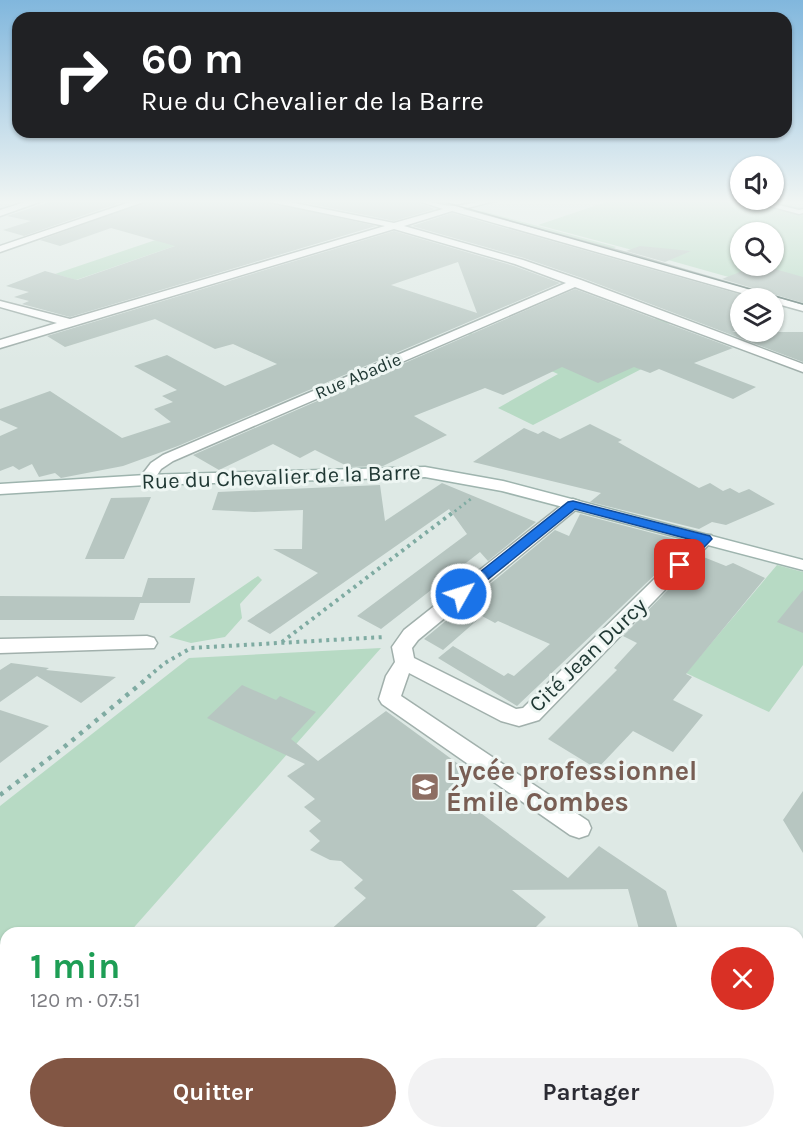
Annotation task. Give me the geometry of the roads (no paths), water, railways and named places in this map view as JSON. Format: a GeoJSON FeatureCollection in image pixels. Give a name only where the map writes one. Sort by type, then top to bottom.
{"type":"FeatureCollection","features":[{"type":"Feature","properties":{"kind":"street"},"geometry":{"type":"LineString","coordinates":[[0,344],[305,253]]}},
{"type":"Feature","properties":{"kind":"street"},"geometry":{"type":"LineString","coordinates":[[491,253],[577,282],[803,368]]}},
{"type":"Feature","properties":{"kind":"street"},"geometry":{"type":"LineString","coordinates":[[615,253],[735,288]]}},
{"type":"Feature","properties":{"kind":"street","name":"Rue Abadie"},"geometry":{"type":"LineString","coordinates":[[146,480],[156,466],[168,458],[577,282]]}},
{"type":"Feature","properties":{"kind":"street"},"geometry":{"type":"LineString","coordinates":[[784,303],[803,309]]}},
{"type":"Feature","properties":{"kind":"street"},"geometry":{"type":"LineString","coordinates":[[0,304],[70,323]]}},
{"type":"Feature","properties":{"kind":"street","name":"Rue du Chevalier de la Barre"},"geometry":{"type":"LineString","coordinates":[[0,489],[146,480],[425,472],[488,483],[803,565]]}},
{"type":"Feature","properties":{"kind":"street"},"geometry":{"type":"LineString","coordinates":[[573,504],[411,635],[390,699],[579,828]]}},
{"type":"Feature","properties":{"kind":"street","name":"Cité Jean Durcy"},"geometry":{"type":"LineString","coordinates":[[405,652],[519,718],[531,714],[705,539]]}},
{"type":"Feature","properties":{"kind":"street"},"geometry":{"type":"LineString","coordinates":[[0,646],[147,643]]}},
{"type":"Feature","properties":{"kind":"tram line"},"geometry":{"type":"LineString","coordinates":[[624,253],[803,304]]}},
{"type":"Feature","properties":{"kind":"place","name":"Lycée professionnel Émile Combes"},"geometry":{"type":"Point","coordinates":[425,787]}}]}
